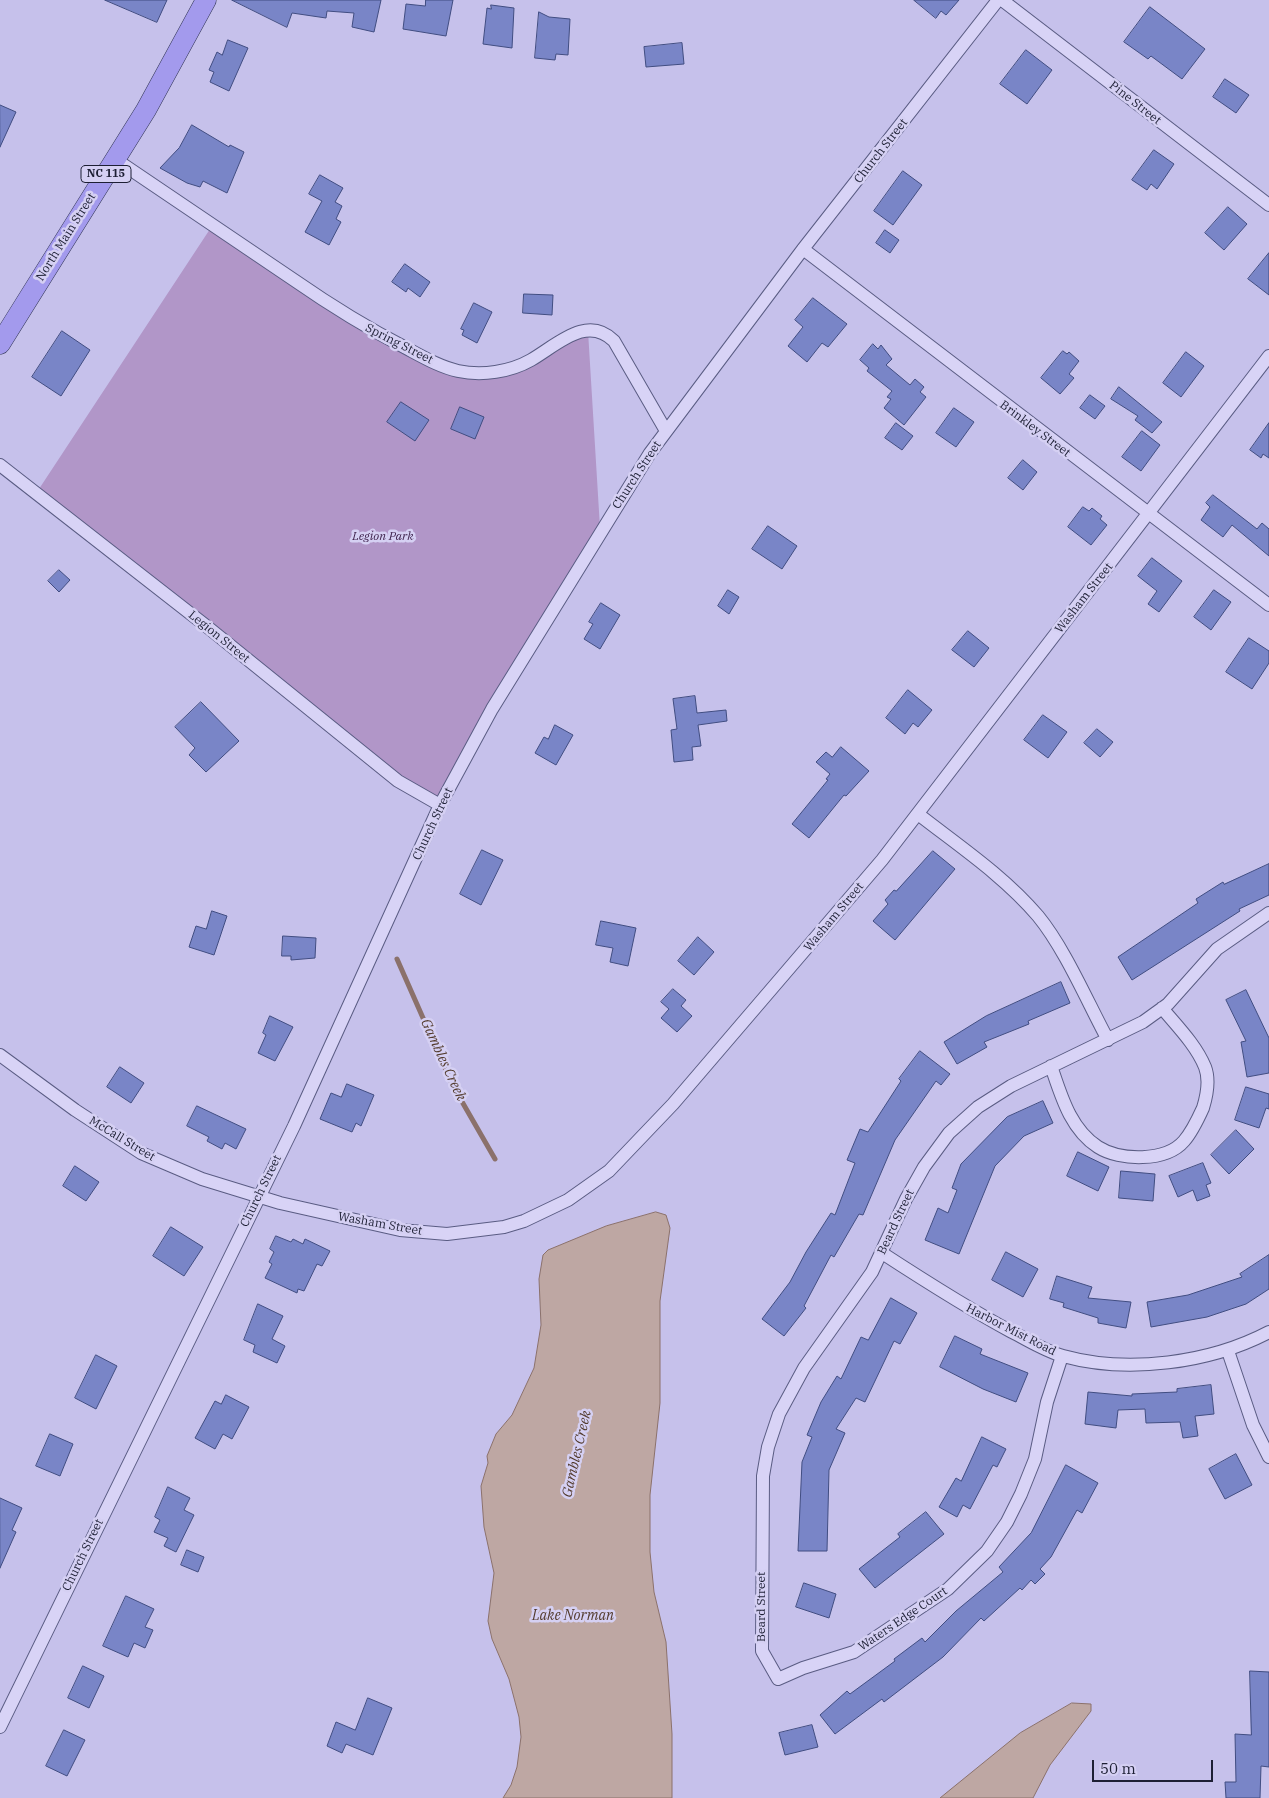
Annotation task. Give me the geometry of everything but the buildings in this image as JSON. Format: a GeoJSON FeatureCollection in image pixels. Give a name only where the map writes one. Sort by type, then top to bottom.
{"type":"FeatureCollection","features":[{"type":"Feature","properties":{"kind":"main road","name":"North Main Street"},"geometry":{"type":"LineString","coordinates":[[0,344],[146,110],[206,0]]}},
{"type":"Feature","properties":{"kind":"street","name":"Pine Street"},"geometry":{"type":"LineString","coordinates":[[1000,0],[1269,205]]}},
{"type":"Feature","properties":{"kind":"street","name":"Church Street"},"geometry":{"type":"LineString","coordinates":[[0,1727],[298,1117],[440,805],[466,755],[551,610],[666,431],[803,249],[1000,0]]}},
{"type":"Feature","properties":{"kind":"street","name":"Spring Street"},"geometry":{"type":"LineString","coordinates":[[115,159],[371,331],[442,366],[475,373],[502,370],[531,360],[575,332],[600,331],[614,341],[666,431]]}},
{"type":"Feature","properties":{"kind":"street","name":"Brinkley Street"},"geometry":{"type":"LineString","coordinates":[[803,249],[1269,605]]}},
{"type":"Feature","properties":{"kind":"street","name":"Washam Street"},"geometry":{"type":"LineString","coordinates":[[258,1197],[364,1223],[400,1230],[447,1234],[504,1226],[524,1221],[568,1200],[609,1172],[673,1104],[704,1065],[801,957],[918,814],[1269,356]]}},
{"type":"Feature","properties":{"kind":"street","name":"Legion Street"},"geometry":{"type":"LineString","coordinates":[[0,465],[205,625],[398,781],[440,805]]}},
{"type":"Feature","properties":{"kind":"street"},"geometry":{"type":"LineString","coordinates":[[918,814],[1002,880],[1038,916],[1055,942],[1108,1040]]}},
{"type":"Feature","properties":{"kind":"street","name":"Beard Street"},"geometry":{"type":"LineString","coordinates":[[778,1679],[762,1651],[763,1476],[768,1447],[779,1414],[804,1368],[872,1272],[924,1166],[949,1133],[978,1107],[1011,1086],[1143,1022],[1162,1008],[1217,949],[1269,913]]}},
{"type":"Feature","properties":{"kind":"street"},"geometry":{"type":"LineString","coordinates":[[1051,1066],[1064,1106],[1078,1127],[1098,1147],[1128,1158],[1160,1155],[1183,1142],[1199,1118],[1208,1093],[1206,1068],[1190,1043],[1162,1008]]}},
{"type":"Feature","properties":{"kind":"street","name":"McCall Street"},"geometry":{"type":"LineString","coordinates":[[0,1055],[75,1110],[141,1153],[202,1179],[258,1197]]}},
{"type":"Feature","properties":{"kind":"street","name":"Harbor Mist Road"},"geometry":{"type":"LineString","coordinates":[[882,1254],[965,1307],[1062,1356],[1137,1365],[1170,1362],[1228,1351],[1269,1332]]}},
{"type":"Feature","properties":{"kind":"street"},"geometry":{"type":"LineString","coordinates":[[1228,1351],[1252,1425],[1269,1457]]}},
{"type":"Feature","properties":{"kind":"street","name":"Waters Edge Court"},"geometry":{"type":"LineString","coordinates":[[778,1679],[802,1668],[854,1652],[948,1589],[987,1551],[1007,1522],[1021,1494],[1035,1458],[1047,1402],[1062,1356]]}},
{"type":"Feature","properties":{"kind":"green space","name":"Legion Park"},"geometry":{"type":"Polygon","coordinates":[[[212,226],[442,367],[494,373],[588,331],[600,528],[440,804],[426,798],[37,492],[212,226]]]}},
{"type":"Feature","properties":{"kind":"water","name":"Lake Norman"},"geometry":{"type":"Polygon","coordinates":[[[656,1212],[666,1215],[670,1228],[660,1301],[660,1403],[650,1495],[650,1552],[654,1592],[666,1642],[672,1734],[672,1798],[503,1798],[511,1785],[517,1767],[521,1737],[519,1717],[509,1679],[492,1639],[488,1621],[494,1573],[484,1527],[481,1486],[488,1463],[487,1456],[496,1434],[512,1415],[534,1368],[541,1325],[539,1279],[543,1255],[548,1250],[606,1226],[656,1212]]]}},
{"type":"Feature","properties":{"kind":"water"},"geometry":{"type":"Polygon","coordinates":[[[1072,1703],[1091,1704],[1091,1711],[1050,1765],[1033,1798],[940,1798],[1020,1733],[1072,1703]]]}},
{"type":"Feature","properties":{"kind":"waterway","name":"Gambles Creek"},"geometry":{"type":"LineString","coordinates":[[397,959],[453,1086],[495,1159]]}}]}
